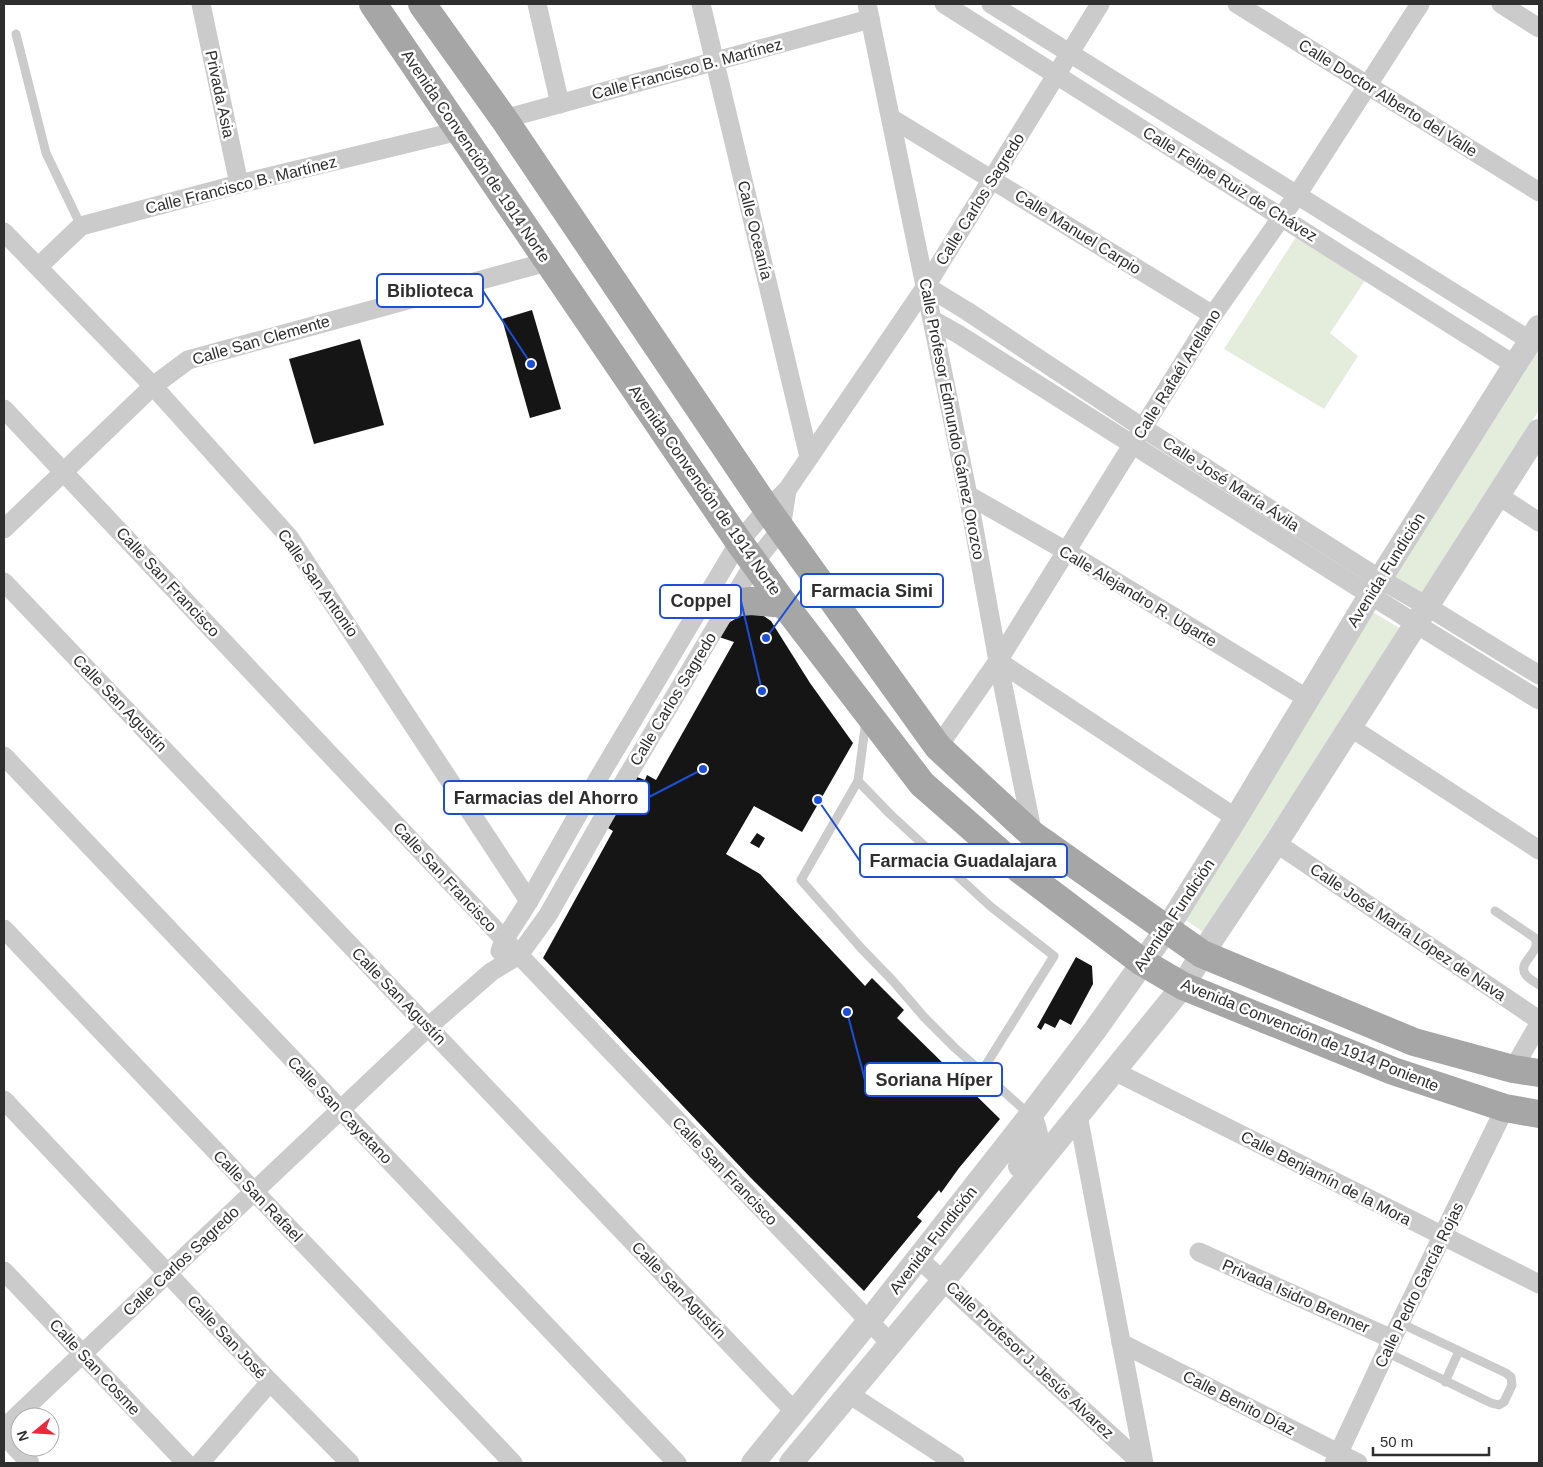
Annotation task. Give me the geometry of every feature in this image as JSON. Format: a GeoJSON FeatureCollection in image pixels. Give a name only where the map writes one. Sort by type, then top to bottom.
{"type":"FeatureCollection","features":[{"type":"Feature","properties":{"kind":"main road","name":"Avenida Convención de 1914 Norte"},"geometry":{"type":"LineString","coordinates":[[373,4],[739,542],[784,604],[922,784],[1019,869],[1142,962]]}},
{"type":"Feature","properties":{"kind":"main road"},"geometry":{"type":"LineString","coordinates":[[422,4],[504,119],[774,519],[938,747],[1033,835],[1166,930]]}},
{"type":"Feature","properties":{"kind":"main road"},"geometry":{"type":"LineString","coordinates":[[731,603],[751,600],[784,604]]}},
{"type":"Feature","properties":{"kind":"main road","name":"Avenida Convención de 1914 Poniente"},"geometry":{"type":"LineString","coordinates":[[1166,930],[1202,954],[1414,1042],[1526,1071]]}},
{"type":"Feature","properties":{"kind":"main road","name":"Avenida Convención de 1914 Poniente"},"geometry":{"type":"LineString","coordinates":[[1142,962],[1183,986],[1393,1071],[1505,1108],[1539,1114]]}},
{"type":"Feature","properties":{"kind":"street","name":"Privada Asia"},"geometry":{"type":"LineString","coordinates":[[201,4],[239,184]]}},
{"type":"Feature","properties":{"kind":"street"},"geometry":{"type":"LineString","coordinates":[[538,4],[560,104]]}},
{"type":"Feature","properties":{"kind":"street","name":"Calle Oceanía"},"geometry":{"type":"LineString","coordinates":[[701,4],[809,457]]}},
{"type":"Feature","properties":{"kind":"street","name":"Calle Felipe Ruiz de Chávez"},"geometry":{"type":"LineString","coordinates":[[944,4],[1515,365]]}},
{"type":"Feature","properties":{"kind":"street","name":"Calle Felipe Ruiz de Chávez"},"geometry":{"type":"LineString","coordinates":[[991,4],[1297,195],[1535,334]]}},
{"type":"Feature","properties":{"kind":"street","name":"Calle Carlos Sagredo"},"geometry":{"type":"LineString","coordinates":[[4,1428],[428,1027],[491,972],[518,955],[548,915],[619,790],[731,603],[754,563],[787,490],[926,286],[1100,4]]}},
{"type":"Feature","properties":{"kind":"street","name":"Calle Doctor Alberto del Valle"},"geometry":{"type":"LineString","coordinates":[[1238,4],[1539,192]]}},
{"type":"Feature","properties":{"kind":"street","name":"Calle Rafaél Arellano"},"geometry":{"type":"LineString","coordinates":[[938,747],[998,661],[1214,315],[1297,195],[1420,4]]}},
{"type":"Feature","properties":{"kind":"street"},"geometry":{"type":"LineString","coordinates":[[1501,4],[1539,28]]}},
{"type":"Feature","properties":{"kind":"street","name":"Calle Francisco B. Martínez"},"geometry":{"type":"LineString","coordinates":[[504,119],[714,61],[869,11]]}},
{"type":"Feature","properties":{"kind":"street","name":"Calle Profesor Edmundo Gámez Orozco"},"geometry":{"type":"LineString","coordinates":[[869,11],[968,495],[998,661],[1033,835]]}},
{"type":"Feature","properties":{"kind":"street","name":"Calle Manuel Carpio"},"geometry":{"type":"LineString","coordinates":[[891,118],[1214,315]]}},
{"type":"Feature","properties":{"kind":"street","name":"Calle Francisco B. Martínez"},"geometry":{"type":"LineString","coordinates":[[38,267],[81,226],[239,184],[459,131]]}},
{"type":"Feature","properties":{"kind":"street","name":"Calle San Antonio"},"geometry":{"type":"LineString","coordinates":[[4,232],[154,386],[289,537],[529,901]]}},
{"type":"Feature","properties":{"kind":"street","name":"Calle San Clemente"},"geometry":{"type":"LineString","coordinates":[[4,530],[154,386],[188,360],[547,262]]}},
{"type":"Feature","properties":{"kind":"street","name":"Calle José María Ávila"},"geometry":{"type":"LineString","coordinates":[[926,286],[967,311],[1143,428],[1375,587]]}},
{"type":"Feature","properties":{"kind":"street","name":"Calle José María Ávila"},"geometry":{"type":"LineString","coordinates":[[933,320],[1132,445],[1422,616],[1539,700]]}},
{"type":"Feature","properties":{"kind":"street","name":"Avenida Fundición"},"geometry":{"type":"LineString","coordinates":[[753,1463],[869,1321],[1030,1116],[1095,1030],[1166,930],[1375,587],[1535,334]]}},
{"type":"Feature","properties":{"kind":"street","name":"Calle San Francisco"},"geometry":{"type":"LineString","coordinates":[[4,409],[518,955],[890,1343]]}},
{"type":"Feature","properties":{"kind":"street","name":"Avenida Fundición"},"geometry":{"type":"LineString","coordinates":[[791,1463],[1183,986],[1539,431]]}},
{"type":"Feature","properties":{"kind":"street","name":"Calle Alejandro R. Ugarte"},"geometry":{"type":"LineString","coordinates":[[968,495],[1066,551],[1308,699]]}},
{"type":"Feature","properties":{"kind":"street"},"geometry":{"type":"LineString","coordinates":[[1499,496],[1539,522]]}},
{"type":"Feature","properties":{"kind":"street","name":"Calle Carlos Sagredo"},"geometry":{"type":"LineString","coordinates":[[491,972],[504,940],[529,901],[599,777],[739,542],[774,519]]}},
{"type":"Feature","properties":{"kind":"street","name":"Calle San Agustín"},"geometry":{"type":"LineString","coordinates":[[4,582],[794,1411]]}},
{"type":"Feature","properties":{"kind":"street","name":"Calle José María Ávila"},"geometry":{"type":"LineString","coordinates":[[1422,616],[1539,676]]}},
{"type":"Feature","properties":{"kind":"street"},"geometry":{"type":"LineString","coordinates":[[998,661],[1236,818]]}},
{"type":"Feature","properties":{"kind":"street"},"geometry":{"type":"LineString","coordinates":[[1350,727],[1539,850]]}},
{"type":"Feature","properties":{"kind":"street","name":"Calle San Cayetano"},"geometry":{"type":"LineString","coordinates":[[4,756],[677,1463]]}},
{"type":"Feature","properties":{"kind":"street"},"geometry":{"type":"LineString","coordinates":[[599,777],[619,790]]}},
{"type":"Feature","properties":{"kind":"street","name":"Calle José María López de Nava"},"geometry":{"type":"LineString","coordinates":[[1276,843],[1539,1022]]}},
{"type":"Feature","properties":{"kind":"street","name":"Calle San Rafael"},"geometry":{"type":"LineString","coordinates":[[4,929],[513,1463]]}},
{"type":"Feature","properties":{"kind":"street"},"geometry":{"type":"LineString","coordinates":[[1526,1071],[1539,1022]]}},
{"type":"Feature","properties":{"kind":"street","name":"Calle Benjamín de la Mora"},"geometry":{"type":"LineString","coordinates":[[1114,1071],[1539,1284]]}},
{"type":"Feature","properties":{"kind":"street","name":"Calle San José"},"geometry":{"type":"LineString","coordinates":[[4,1100],[270,1382],[350,1463]]}},
{"type":"Feature","properties":{"kind":"street","name":"Calle Pedro García Rojas"},"geometry":{"type":"LineString","coordinates":[[1336,1459],[1505,1108]]}},
{"type":"Feature","properties":{"kind":"street"},"geometry":{"type":"LineString","coordinates":[[1078,1115],[1143,1463]]}},
{"type":"Feature","properties":{"kind":"street"},"geometry":{"type":"LineString","coordinates":[[1003,1207],[1007,1191],[1015,1173],[1036,1144],[1038,1133],[1030,1116]]}},
{"type":"Feature","properties":{"kind":"street","name":"Privada Isidro Brenner"},"geometry":{"type":"LineString","coordinates":[[1199,1252],[1393,1338]]}},
{"type":"Feature","properties":{"kind":"street","name":"Calle Profesor J. Jesús Álvarez"},"geometry":{"type":"LineString","coordinates":[[918,1258],[1143,1463]]}},
{"type":"Feature","properties":{"kind":"street","name":"Calle San Cosme"},"geometry":{"type":"LineString","coordinates":[[4,1271],[186,1463]]}},
{"type":"Feature","properties":{"kind":"street","name":"Calle Benito Díaz"},"geometry":{"type":"LineString","coordinates":[[1121,1343],[1336,1459],[1358,1463]]}},
{"type":"Feature","properties":{"kind":"street"},"geometry":{"type":"LineString","coordinates":[[200,1463],[270,1382]]}},
{"type":"Feature","properties":{"kind":"street"},"geometry":{"type":"LineString","coordinates":[[849,1394],[955,1463]]}},
{"type":"Feature","properties":{"kind":"street"},"geometry":{"type":"LineString","coordinates":[[4,1435],[30,1463]]}},
{"type":"Feature","properties":{"kind":"lane"},"geometry":{"type":"LineString","coordinates":[[16,34],[46,153],[81,226]]}},
{"type":"Feature","properties":{"kind":"lane"},"geometry":{"type":"LineString","coordinates":[[867,712],[858,780],[801,880],[954,1048],[982,1071],[1030,1116]]}},
{"type":"Feature","properties":{"kind":"lane"},"geometry":{"type":"LineString","coordinates":[[858,780],[890,814],[990,906],[1054,956],[982,1071]]}},
{"type":"Feature","properties":{"kind":"lane"},"geometry":{"type":"LineString","coordinates":[[957,875],[984,838]]}},
{"type":"Feature","properties":{"kind":"lane"},"geometry":{"type":"LineString","coordinates":[[1495,911],[1535,938],[1537,947],[1524,965],[1523,970],[1526,976],[1539,985]]}},
{"type":"Feature","properties":{"kind":"lane"},"geometry":{"type":"LineString","coordinates":[[1393,1338],[1459,1351],[1506,1374],[1511,1377],[1512,1385],[1504,1402],[1499,1405],[1491,1404],[1445,1382],[1393,1338]]}},
{"type":"Feature","properties":{"kind":"lane"},"geometry":{"type":"LineString","coordinates":[[1445,1382],[1459,1351]]}},
{"type":"Feature","properties":{"kind":"green space"},"geometry":{"type":"Polygon","coordinates":[[[1298,234],[1366,279],[1330,333],[1358,356],[1324,409],[1224,349],[1298,234]]]}},
{"type":"Feature","properties":{"kind":"green space"},"geometry":{"type":"Polygon","coordinates":[[[1539,350],[1539,410],[1424,595],[1395,577],[1539,350]]]}},
{"type":"Feature","properties":{"kind":"green space"},"geometry":{"type":"Polygon","coordinates":[[[1371,611],[1401,629],[1203,932],[1179,915],[1371,611]]]}},
{"type":"Feature","properties":{"kind":"building"},"geometry":{"type":"Polygon","coordinates":[[[532,310],[561,409],[530,418],[502,319],[532,310]]]}},
{"type":"Feature","properties":{"kind":"building"},"geometry":{"type":"Polygon","coordinates":[[[360,339],[384,425],[314,444],[289,359],[360,339]]]}},
{"type":"Feature","properties":{"kind":"building"},"geometry":{"type":"Polygon","coordinates":[[[744,614],[761,614],[771,621],[810,683],[853,743],[802,832],[754,806],[726,854],[760,874],[865,986],[872,978],[904,1010],[897,1018],[1000,1119],[959,1168],[941,1193],[939,1190],[917,1217],[922,1221],[864,1291],[750,1177],[543,958],[613,831],[608,828],[637,777],[645,780],[647,775],[656,780],[734,642],[719,637],[728,623],[744,614]]]}},
{"type":"Feature","properties":{"kind":"building"},"geometry":{"type":"Polygon","coordinates":[[[757,833],[765,838],[759,848],[750,843],[757,833]]]}},
{"type":"Feature","properties":{"kind":"building"},"geometry":{"type":"Polygon","coordinates":[[[1076,957],[1092,966],[1093,984],[1071,1025],[1060,1019],[1055,1028],[1045,1023],[1041,1030],[1037,1027],[1076,957]]]}},
{"type":"Feature","properties":{"kind":"place","name":"Biblioteca"},"geometry":{"type":"Point","coordinates":[531,364]}},
{"type":"Feature","properties":{"kind":"place","name":"Farmacia Simi"},"geometry":{"type":"Point","coordinates":[766,638]}},
{"type":"Feature","properties":{"kind":"place","name":"Coppel"},"geometry":{"type":"Point","coordinates":[762,691]}},
{"type":"Feature","properties":{"kind":"place","name":"Farmacias del Ahorro"},"geometry":{"type":"Point","coordinates":[703,769]}},
{"type":"Feature","properties":{"kind":"place","name":"Farmacia Guadalajara"},"geometry":{"type":"Point","coordinates":[818,800]}},
{"type":"Feature","properties":{"kind":"place","name":"Soriana Híper"},"geometry":{"type":"Point","coordinates":[847,1012]}}]}
